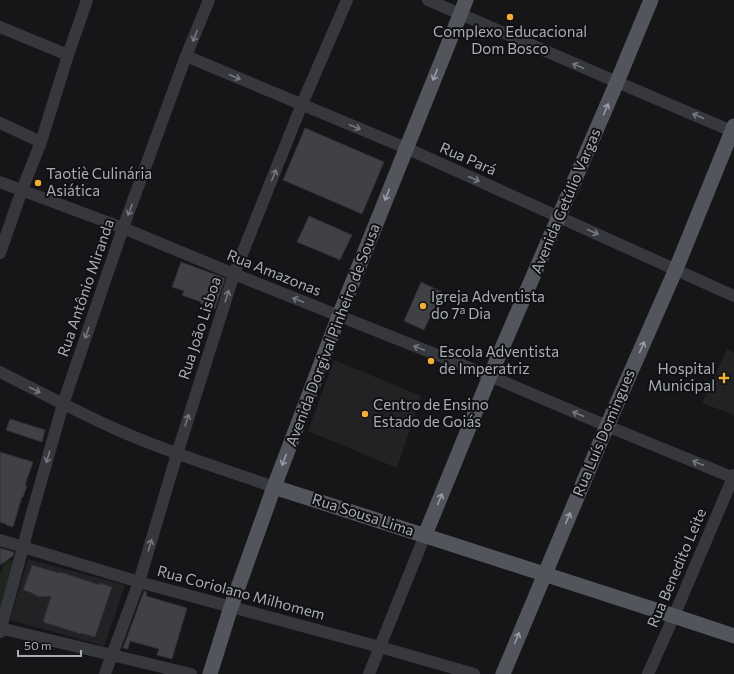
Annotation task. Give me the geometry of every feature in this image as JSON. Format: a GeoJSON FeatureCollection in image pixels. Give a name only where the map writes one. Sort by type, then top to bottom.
{"type":"FeatureCollection","features":[{"type":"Feature","properties":{"kind":"main road","name":"Avenida Dorgival Pinheiro de Sousa"},"geometry":{"type":"LineString","coordinates":[[210,674],[231,607],[338,316],[466,0]]}},
{"type":"Feature","properties":{"kind":"main road","name":"Avenida Getúlio Vargas"},"geometry":{"type":"LineString","coordinates":[[425,535],[490,376],[651,0]]}},
{"type":"Feature","properties":{"kind":"main road","name":"Rua Luís Domingues"},"geometry":{"type":"LineString","coordinates":[[502,674],[607,426],[676,269],[733,130]]}},
{"type":"Feature","properties":{"kind":"main road","name":"Rua Sousa Lima"},"geometry":{"type":"LineString","coordinates":[[274,487],[734,636]]}},
{"type":"Feature","properties":{"kind":"street"},"geometry":{"type":"LineString","coordinates":[[0,253],[41,142],[68,54],[87,0]]}},
{"type":"Feature","properties":{"kind":"street","name":"Rua Antônio Miranda"},"geometry":{"type":"LineString","coordinates":[[0,629],[28,524],[63,404],[123,228],[186,56],[209,0]]}},
{"type":"Feature","properties":{"kind":"street","name":"Rua João Lisboa"},"geometry":{"type":"LineString","coordinates":[[105,674],[139,582],[177,454],[234,274],[302,104],[347,0]]}},
{"type":"Feature","properties":{"kind":"street"},"geometry":{"type":"LineString","coordinates":[[428,0],[617,82],[733,130]]}},
{"type":"Feature","properties":{"kind":"street"},"geometry":{"type":"LineString","coordinates":[[0,27],[68,54]]}},
{"type":"Feature","properties":{"kind":"street","name":"Rua Pará"},"geometry":{"type":"LineString","coordinates":[[186,56],[406,148],[734,296]]}},
{"type":"Feature","properties":{"kind":"street"},"geometry":{"type":"LineString","coordinates":[[0,123],[41,142]]}},
{"type":"Feature","properties":{"kind":"street","name":"Rua Amazonas"},"geometry":{"type":"LineString","coordinates":[[0,182],[123,228],[338,316],[490,376],[607,426],[734,477]]}},
{"type":"Feature","properties":{"kind":"street","name":"Rua Sousa Lima"},"geometry":{"type":"LineString","coordinates":[[0,372],[120,431],[177,454],[274,487]]}},
{"type":"Feature","properties":{"kind":"street","name":"Rua Benedito Leite"},"geometry":{"type":"LineString","coordinates":[[648,674],[734,477]]}},
{"type":"Feature","properties":{"kind":"street"},"geometry":{"type":"LineString","coordinates":[[369,674],[425,535]]}},
{"type":"Feature","properties":{"kind":"street","name":"Rua Coriolano Milhomem"},"geometry":{"type":"LineString","coordinates":[[0,540],[139,582],[474,674]]}},
{"type":"Feature","properties":{"kind":"street"},"geometry":{"type":"LineString","coordinates":[[0,629],[191,674]]}},
{"type":"Feature","properties":{"kind":"shaded area","name":"Hospital Municipal"},"geometry":{"type":"Polygon","coordinates":[[[727,349],[734,353],[734,415],[702,403],[727,349]]]}},
{"type":"Feature","properties":{"kind":"shaded area","name":"Centro de Ensino Estado de Goiás"},"geometry":{"type":"Polygon","coordinates":[[[334,360],[421,396],[397,468],[308,431],[334,360]]]}},
{"type":"Feature","properties":{"kind":"shaded area"},"geometry":{"type":"Polygon","coordinates":[[[28,559],[125,585],[104,646],[10,620],[28,559]]]}},
{"type":"Feature","properties":{"kind":"shaded area"},"geometry":{"type":"Polygon","coordinates":[[[5,560],[19,561],[0,618],[0,573],[5,560]]]}},
{"type":"Feature","properties":{"kind":"building"},"geometry":{"type":"Polygon","coordinates":[[[305,128],[384,162],[362,214],[283,180],[305,128]]]}},
{"type":"Feature","properties":{"kind":"building"},"geometry":{"type":"Polygon","coordinates":[[[309,216],[352,235],[340,260],[297,242],[309,216]]]}},
{"type":"Feature","properties":{"kind":"building"},"geometry":{"type":"Polygon","coordinates":[[[181,262],[225,278],[215,309],[182,295],[184,291],[172,287],[181,262]]]}},
{"type":"Feature","properties":{"kind":"building","name":"Igreja Adventista do 7ª Dia"},"geometry":{"type":"Polygon","coordinates":[[[421,282],[442,292],[424,330],[404,321],[421,282]]]}},
{"type":"Feature","properties":{"kind":"building"},"geometry":{"type":"Polygon","coordinates":[[[10,419],[45,430],[42,442],[6,430],[10,419]]]}},
{"type":"Feature","properties":{"kind":"building"},"geometry":{"type":"Polygon","coordinates":[[[0,452],[33,462],[25,485],[27,486],[13,527],[0,522],[0,452]]]}},
{"type":"Feature","properties":{"kind":"building"},"geometry":{"type":"Polygon","coordinates":[[[0,548],[14,552],[13,556],[0,565],[0,548]]]}},
{"type":"Feature","properties":{"kind":"building"},"geometry":{"type":"Polygon","coordinates":[[[32,565],[100,585],[100,583],[112,587],[95,637],[43,622],[51,596],[39,597],[23,590],[32,565]]]}},
{"type":"Feature","properties":{"kind":"building"},"geometry":{"type":"Polygon","coordinates":[[[144,591],[147,592],[146,596],[187,608],[172,659],[157,655],[159,649],[130,641],[128,649],[123,648],[144,591]]]}},
{"type":"Feature","properties":{"kind":"place","name":"Complexo Educacional Dom Bosco"},"geometry":{"type":"Point","coordinates":[510,17]}},
{"type":"Feature","properties":{"kind":"place","name":"Taotiè Culinária Asiática"},"geometry":{"type":"Point","coordinates":[38,183]}},
{"type":"Feature","properties":{"kind":"place","name":"Igreja Adventista do 7ª Dia"},"geometry":{"type":"Point","coordinates":[423,306]}},
{"type":"Feature","properties":{"kind":"place","name":"Escola Adventista de Imperatriz"},"geometry":{"type":"Point","coordinates":[431,361]}},
{"type":"Feature","properties":{"kind":"place","name":"Hospital Municipal"},"geometry":{"type":"Point","coordinates":[724,378]}},
{"type":"Feature","properties":{"kind":"place","name":"Centro de Ensino Estado de Goiás"},"geometry":{"type":"Point","coordinates":[365,414]}}]}
